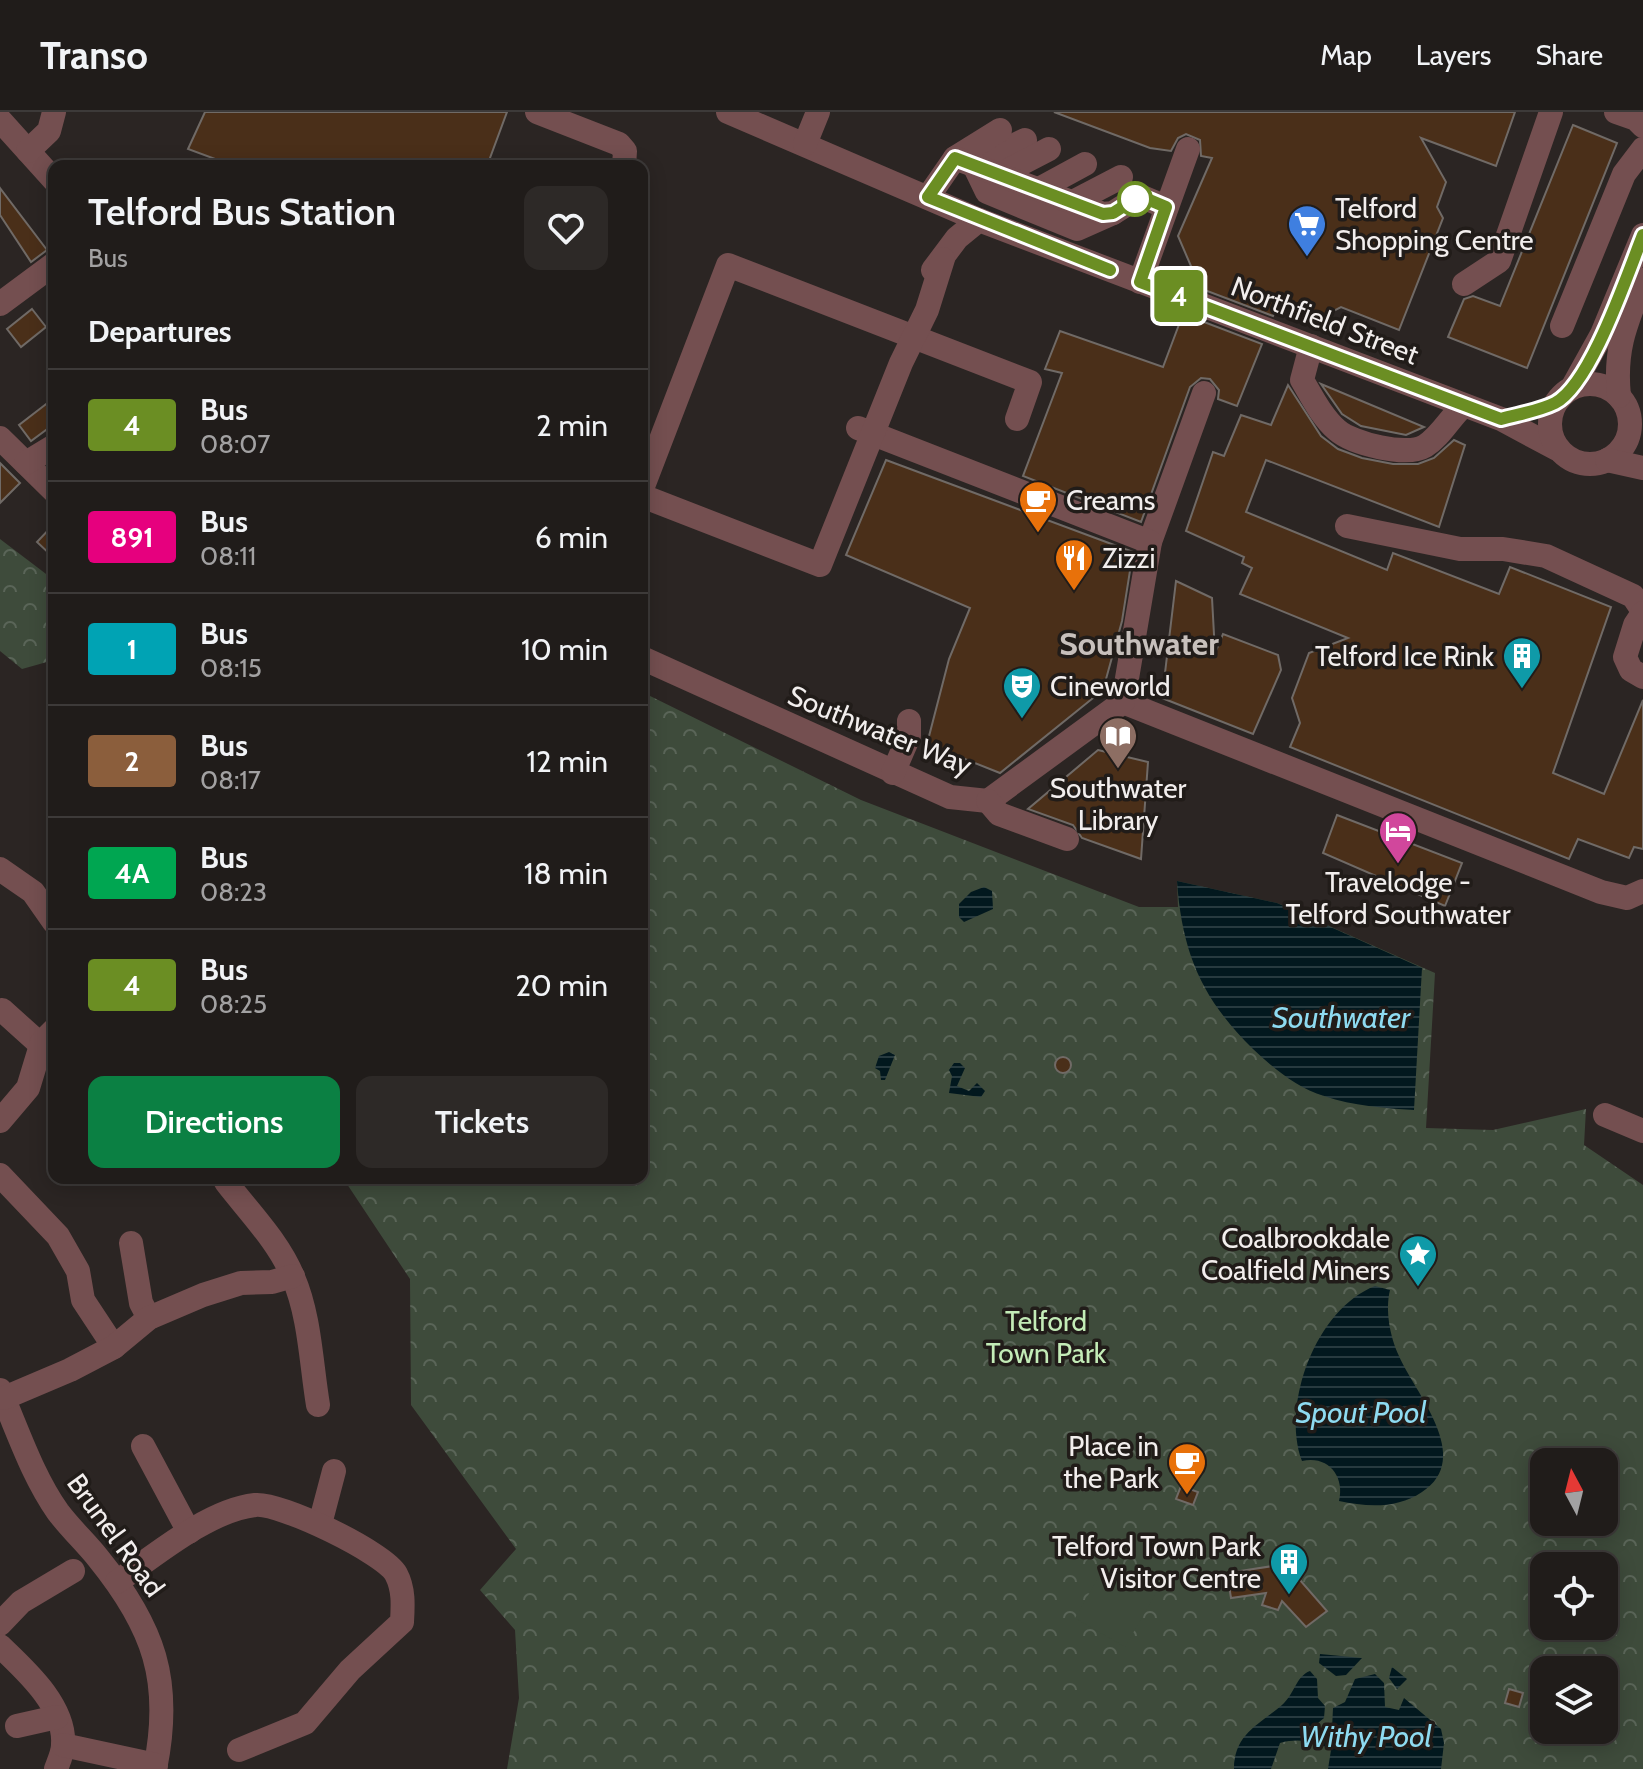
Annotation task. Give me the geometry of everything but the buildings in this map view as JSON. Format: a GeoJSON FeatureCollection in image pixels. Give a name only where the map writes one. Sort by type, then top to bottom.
{"type":"FeatureCollection","features":[{"type":"Feature","properties":{"kind":"street"},"geometry":{"type":"LineString","coordinates":[[28,151],[49,131],[54,112]]}},
{"type":"Feature","properties":{"kind":"street"},"geometry":{"type":"LineString","coordinates":[[537,112],[619,144],[625,151],[624,160]]}},
{"type":"Feature","properties":{"kind":"street","name":"Northfield Street"},"geometry":{"type":"LineString","coordinates":[[728,112],[979,220],[1501,419],[1557,449]]}},
{"type":"Feature","properties":{"kind":"street"},"geometry":{"type":"LineString","coordinates":[[805,144],[818,112]]}},
{"type":"Feature","properties":{"kind":"street"},"geometry":{"type":"LineString","coordinates":[[1464,284],[1499,261],[1521,190],[1551,112]]}},
{"type":"Feature","properties":{"kind":"street"},"geometry":{"type":"LineString","coordinates":[[0,120],[48,173]]}},
{"type":"Feature","properties":{"kind":"street"},"geometry":{"type":"LineString","coordinates":[[1140,282],[1188,149]]}},
{"type":"Feature","properties":{"kind":"street"},"geometry":{"type":"LineString","coordinates":[[1562,326],[1586,296],[1624,174],[1643,149]]}},
{"type":"Feature","properties":{"kind":"street"},"geometry":{"type":"LineString","coordinates":[[928,197],[1020,182],[1066,156]]}},
{"type":"Feature","properties":{"kind":"street"},"geometry":{"type":"LineString","coordinates":[[1020,182],[1066,156]]}},
{"type":"Feature","properties":{"kind":"street"},"geometry":{"type":"LineString","coordinates":[[1020,182],[1066,156]]}},
{"type":"Feature","properties":{"kind":"street"},"geometry":{"type":"LineString","coordinates":[[1066,156],[1020,182],[987,192],[1077,229],[1113,213],[1140,196],[1166,207]]}},
{"type":"Feature","properties":{"kind":"street"},"geometry":{"type":"LineString","coordinates":[[1020,182],[1103,214],[1113,213]]}},
{"type":"Feature","properties":{"kind":"street"},"geometry":{"type":"LineString","coordinates":[[648,498],[820,565],[867,431],[913,337],[923,295],[935,266],[957,238],[979,220]]}},
{"type":"Feature","properties":{"kind":"street"},"geometry":{"type":"LineString","coordinates":[[1643,235],[1602,334],[1550,424],[1557,449],[1581,463],[1607,460],[1643,468]]}},
{"type":"Feature","properties":{"kind":"street"},"geometry":{"type":"LineString","coordinates":[[648,473],[728,265],[1030,382],[1017,419]]}},
{"type":"Feature","properties":{"kind":"street"},"geometry":{"type":"LineString","coordinates":[[0,304],[48,268]]}},
{"type":"Feature","properties":{"kind":"street"},"geometry":{"type":"LineString","coordinates":[[1607,460],[1627,439],[1630,412],[1615,364],[1622,333],[1643,280]]}},
{"type":"Feature","properties":{"kind":"street"},"geometry":{"type":"LineString","coordinates":[[1311,346],[1302,380],[1338,431],[1351,438],[1404,452],[1422,448],[1435,439],[1443,425],[1463,406]]}},
{"type":"Feature","properties":{"kind":"street"},"geometry":{"type":"LineString","coordinates":[[1501,419],[1596,384],[1630,412]]}},
{"type":"Feature","properties":{"kind":"street"},"geometry":{"type":"LineString","coordinates":[[1067,839],[999,814],[998,795],[1123,702],[1150,542],[1204,393]]}},
{"type":"Feature","properties":{"kind":"street"},"geometry":{"type":"LineString","coordinates":[[867,431],[1150,542]]}},
{"type":"Feature","properties":{"kind":"street"},"geometry":{"type":"LineString","coordinates":[[0,438],[48,486]]}},
{"type":"Feature","properties":{"kind":"street"},"geometry":{"type":"LineString","coordinates":[[26,463],[48,450]]}},
{"type":"Feature","properties":{"kind":"street"},"geometry":{"type":"LineString","coordinates":[[1347,526],[1460,549],[1503,549],[1546,556],[1633,596],[1643,612],[1635,625],[1625,657],[1631,670],[1643,677]]}},
{"type":"Feature","properties":{"kind":"street","name":"Southwater Way"},"geometry":{"type":"LineString","coordinates":[[648,661],[950,797],[998,795]]}},
{"type":"Feature","properties":{"kind":"street"},"geometry":{"type":"LineString","coordinates":[[1123,702],[1601,892],[1627,898],[1641,893]]}},
{"type":"Feature","properties":{"kind":"street"},"geometry":{"type":"LineString","coordinates":[[893,773],[904,748],[909,721]]}},
{"type":"Feature","properties":{"kind":"street"},"geometry":{"type":"LineString","coordinates":[[0,869],[33,892],[48,913]]}},
{"type":"Feature","properties":{"kind":"street"},"geometry":{"type":"LineString","coordinates":[[0,1121],[28,1088],[47,1037],[2,1010]]}},
{"type":"Feature","properties":{"kind":"street"},"geometry":{"type":"LineString","coordinates":[[1605,1115],[1643,1131]]}},
{"type":"Feature","properties":{"kind":"street"},"geometry":{"type":"LineString","coordinates":[[0,1175],[58,1236],[78,1271],[83,1300],[114,1347]]}},
{"type":"Feature","properties":{"kind":"street"},"geometry":{"type":"LineString","coordinates":[[228,1184],[282,1255],[293,1276],[302,1300],[318,1405]]}},
{"type":"Feature","properties":{"kind":"street"},"geometry":{"type":"LineString","coordinates":[[131,1243],[141,1303],[149,1318]]}},
{"type":"Feature","properties":{"kind":"street"},"geometry":{"type":"LineString","coordinates":[[1,1392],[114,1347],[149,1318],[241,1283],[272,1282],[293,1276]]}},
{"type":"Feature","properties":{"kind":"street","name":"Brunel Road"},"geometry":{"type":"LineString","coordinates":[[1,1392],[35,1474],[58,1512],[117,1582],[140,1616],[161,1682],[164,1716],[155,1767]]}},
{"type":"Feature","properties":{"kind":"street"},"geometry":{"type":"LineString","coordinates":[[143,1446],[189,1532]]}},
{"type":"Feature","properties":{"kind":"street"},"geometry":{"type":"LineString","coordinates":[[320,1524],[334,1471]]}},
{"type":"Feature","properties":{"kind":"street"},"geometry":{"type":"LineString","coordinates":[[117,1582],[189,1532],[230,1512],[257,1504],[320,1524],[394,1571],[403,1595],[402,1622],[350,1670],[305,1723],[239,1750]]}},
{"type":"Feature","properties":{"kind":"street"},"geometry":{"type":"LineString","coordinates":[[0,1624],[21,1602],[73,1571]]}},
{"type":"Feature","properties":{"kind":"street"},"geometry":{"type":"LineString","coordinates":[[0,1646],[25,1669],[57,1717],[63,1745],[56,1769]]}},
{"type":"Feature","properties":{"kind":"street"},"geometry":{"type":"LineString","coordinates":[[17,1726],[57,1717]]}},
{"type":"Feature","properties":{"kind":"street"},"geometry":{"type":"LineString","coordinates":[[63,1745],[155,1767]]}},
{"type":"Feature","properties":{"kind":"green space"},"geometry":{"type":"Polygon","coordinates":[[[0,539],[48,575],[48,662],[22,669],[0,651],[0,539]]]}},
{"type":"Feature","properties":{"kind":"green space","name":"Telford Town Park"},"geometry":{"type":"Polygon","coordinates":[[[648,695],[861,800],[1139,907],[1178,907],[1177,881],[1277,903],[1435,973],[1426,1128],[1493,1130],[1586,1109],[1584,1145],[1643,1185],[1643,1769],[507,1769],[519,1698],[515,1630],[480,1590],[516,1549],[411,1405],[410,1279],[347,1184],[648,1184],[648,695]]]}},
{"type":"Feature","properties":{"kind":"green space"},"geometry":{"type":"Polygon","coordinates":[[[1109,1559],[1159,1588],[1125,1647],[1075,1618],[1109,1559]]]}},
{"type":"Feature","properties":{"kind":"water","name":"Southwater"},"geometry":{"type":"Polygon","coordinates":[[[1177,881],[1277,903],[1422,968],[1414,1110],[1357,1104],[1314,1092],[1286,1077],[1253,1049],[1220,1012],[1198,973],[1184,931],[1177,881]]]}},
{"type":"Feature","properties":{"kind":"water"},"geometry":{"type":"Polygon","coordinates":[[[984,887],[992,891],[993,909],[964,922],[959,917],[959,904],[971,892],[984,887]]]}},
{"type":"Feature","properties":{"kind":"water"},"geometry":{"type":"Polygon","coordinates":[[[889,1052],[895,1055],[885,1080],[881,1080],[880,1071],[875,1068],[879,1056],[889,1052]]]}},
{"type":"Feature","properties":{"kind":"water"},"geometry":{"type":"Polygon","coordinates":[[[954,1063],[960,1063],[965,1068],[957,1086],[969,1091],[977,1083],[985,1091],[981,1097],[949,1093],[952,1076],[949,1070],[954,1063]]]}},
{"type":"Feature","properties":{"kind":"water","name":"Spout Pool"},"geometry":{"type":"Polygon","coordinates":[[[1375,1286],[1390,1290],[1388,1315],[1393,1340],[1436,1425],[1443,1461],[1437,1478],[1412,1498],[1392,1504],[1360,1505],[1339,1501],[1337,1476],[1327,1464],[1302,1461],[1296,1413],[1308,1361],[1320,1336],[1354,1298],[1375,1286]]]}},
{"type":"Feature","properties":{"kind":"water"},"geometry":{"type":"Polygon","coordinates":[[[1320,1654],[1362,1658],[1346,1675],[1336,1676],[1319,1663],[1320,1654]]]}},
{"type":"Feature","properties":{"kind":"water"},"geometry":{"type":"Polygon","coordinates":[[[1392,1667],[1407,1679],[1397,1689],[1389,1678],[1392,1667]]]}},
{"type":"Feature","properties":{"kind":"water","name":"Withy Pool"},"geometry":{"type":"Polygon","coordinates":[[[1310,1671],[1317,1679],[1318,1698],[1325,1706],[1324,1718],[1318,1723],[1319,1731],[1324,1734],[1332,1729],[1333,1708],[1345,1702],[1355,1679],[1375,1674],[1384,1683],[1385,1707],[1399,1710],[1404,1698],[1441,1729],[1444,1743],[1441,1769],[1328,1769],[1331,1750],[1312,1743],[1287,1741],[1280,1743],[1271,1769],[1234,1769],[1238,1747],[1249,1731],[1282,1705],[1301,1677],[1310,1671]]]}},
{"type":"Feature","properties":{"kind":"bus line","name":"4"},"geometry":{"type":"LineString","coordinates":[[1110,270],[928,197],[955,158],[1103,214],[1113,213],[1140,196],[1166,207],[1140,282],[1501,419],[1557,402],[1572,388],[1602,334],[1643,235]]}},
{"type":"Feature","properties":{"kind":"place","name":"Telford Shopping Centre"},"geometry":{"type":"Point","coordinates":[1307,258]}},
{"type":"Feature","properties":{"kind":"place","name":"Creams"},"geometry":{"type":"Point","coordinates":[1038,534]}},
{"type":"Feature","properties":{"kind":"place","name":"Zizzi"},"geometry":{"type":"Point","coordinates":[1074,592]}},
{"type":"Feature","properties":{"kind":"place","name":"Telford Ice Rink"},"geometry":{"type":"Point","coordinates":[1522,690]}},
{"type":"Feature","properties":{"kind":"place","name":"Cineworld"},"geometry":{"type":"Point","coordinates":[1022,720]}},
{"type":"Feature","properties":{"kind":"place","name":"Southwater Library"},"geometry":{"type":"Point","coordinates":[1118,770]}},
{"type":"Feature","properties":{"kind":"place","name":"Travelodge - Telford Southwater"},"geometry":{"type":"Point","coordinates":[1398,865]}},
{"type":"Feature","properties":{"kind":"place","name":"Coalbrookdale Coalfield Miners"},"geometry":{"type":"Point","coordinates":[1418,1288]}},
{"type":"Feature","properties":{"kind":"place","name":"Place in the Park"},"geometry":{"type":"Point","coordinates":[1187,1496]}},
{"type":"Feature","properties":{"kind":"place","name":"Telford Town Park Visitor Centre"},"geometry":{"type":"Point","coordinates":[1289,1596]}},
{"type":"Feature","properties":{"kind":"district","name":"Southwater"},"geometry":{"type":"Point","coordinates":[1139,643]}}]}
